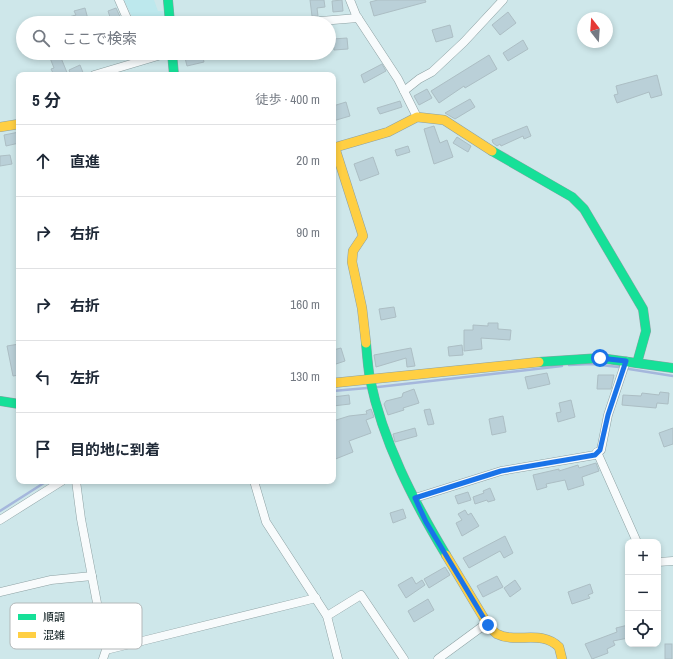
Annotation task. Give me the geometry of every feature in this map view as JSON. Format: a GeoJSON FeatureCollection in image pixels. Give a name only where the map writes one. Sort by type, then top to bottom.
{"type":"FeatureCollection","features":[{"type":"Feature","properties":{"kind":"street"},"geometry":{"type":"LineString","coordinates":[[119,0],[127,16]]}},
{"type":"Feature","properties":{"kind":"street"},"geometry":{"type":"LineString","coordinates":[[168,0],[169,16]]}},
{"type":"Feature","properties":{"kind":"street"},"geometry":{"type":"LineString","coordinates":[[350,0],[358,18],[398,78],[417,117]]}},
{"type":"Feature","properties":{"kind":"street"},"geometry":{"type":"LineString","coordinates":[[404,91],[419,79],[432,72],[464,42],[503,0]]}},
{"type":"Feature","properties":{"kind":"street"},"geometry":{"type":"LineString","coordinates":[[336,20],[358,18]]}},
{"type":"Feature","properties":{"kind":"street"},"geometry":{"type":"LineString","coordinates":[[102,72],[133,60]]}},
{"type":"Feature","properties":{"kind":"street"},"geometry":{"type":"LineString","coordinates":[[173,60],[174,72]]}},
{"type":"Feature","properties":{"kind":"street"},"geometry":{"type":"LineString","coordinates":[[336,147],[388,132],[417,117],[444,120],[482,145],[572,197],[584,210],[643,309],[646,331],[637,363]]}},
{"type":"Feature","properties":{"kind":"street"},"geometry":{"type":"LineString","coordinates":[[0,126],[16,124]]}},
{"type":"Feature","properties":{"kind":"street"},"geometry":{"type":"LineString","coordinates":[[336,154],[363,236],[353,251],[352,262],[362,308],[370,379],[389,445],[426,522],[487,623],[496,633],[507,636],[541,637],[550,640],[559,646],[562,659]]}},
{"type":"Feature","properties":{"kind":"street"},"geometry":{"type":"LineString","coordinates":[[336,383],[563,359],[600,358],[673,368]]}},
{"type":"Feature","properties":{"kind":"street"},"geometry":{"type":"LineString","coordinates":[[415,498],[501,471],[595,455],[600,450],[608,415],[626,361]]}},
{"type":"Feature","properties":{"kind":"street"},"geometry":{"type":"LineString","coordinates":[[0,401],[16,404]]}},
{"type":"Feature","properties":{"kind":"street"},"geometry":{"type":"LineString","coordinates":[[597,452],[635,539]]}},
{"type":"Feature","properties":{"kind":"street"},"geometry":{"type":"LineString","coordinates":[[0,520],[57,484]]}},
{"type":"Feature","properties":{"kind":"street"},"geometry":{"type":"LineString","coordinates":[[77,484],[97,603]]}},
{"type":"Feature","properties":{"kind":"street"},"geometry":{"type":"LineString","coordinates":[[255,484],[266,522],[327,616],[338,659]]}},
{"type":"Feature","properties":{"kind":"street"},"geometry":{"type":"LineString","coordinates":[[661,562],[673,561]]}},
{"type":"Feature","properties":{"kind":"street"},"geometry":{"type":"LineString","coordinates":[[0,592],[51,580],[92,576]]}},
{"type":"Feature","properties":{"kind":"street"},"geometry":{"type":"LineString","coordinates":[[327,616],[361,595],[404,659]]}},
{"type":"Feature","properties":{"kind":"street"},"geometry":{"type":"LineString","coordinates":[[142,641],[316,598]]}},
{"type":"Feature","properties":{"kind":"street"},"geometry":{"type":"LineString","coordinates":[[438,659],[487,623]]}},
{"type":"Feature","properties":{"kind":"street"},"geometry":{"type":"LineString","coordinates":[[103,659],[106,650],[110,649]]}},
{"type":"Feature","properties":{"kind":"shaded area"},"geometry":{"type":"Polygon","coordinates":[[[124,0],[154,0],[158,11],[165,11],[165,16],[132,16],[124,0]]]}},
{"type":"Feature","properties":{"kind":"building"},"geometry":{"type":"Polygon","coordinates":[[[310,0],[324,0],[325,7],[317,8],[318,16],[312,16],[310,0]]]}},
{"type":"Feature","properties":{"kind":"building"},"geometry":{"type":"Polygon","coordinates":[[[342,0],[343,11],[333,12],[332,1],[342,0]]]}},
{"type":"Feature","properties":{"kind":"building"},"geometry":{"type":"Polygon","coordinates":[[[378,0],[425,0],[426,2],[374,16],[370,2],[378,0]]]}},
{"type":"Feature","properties":{"kind":"building"},"geometry":{"type":"Polygon","coordinates":[[[85,8],[87,16],[72,16],[76,15],[74,11],[85,8]]]}},
{"type":"Feature","properties":{"kind":"building"},"geometry":{"type":"Polygon","coordinates":[[[116,8],[120,16],[110,16],[108,11],[116,8]]]}},
{"type":"Feature","properties":{"kind":"building"},"geometry":{"type":"Polygon","coordinates":[[[508,12],[516,23],[500,35],[492,25],[508,12]]]}},
{"type":"Feature","properties":{"kind":"building"},"geometry":{"type":"Polygon","coordinates":[[[450,25],[453,37],[436,42],[432,30],[450,25]]]}},
{"type":"Feature","properties":{"kind":"building"},"geometry":{"type":"Polygon","coordinates":[[[347,38],[348,49],[336,50],[336,39],[347,38]]]}},
{"type":"Feature","properties":{"kind":"building"},"geometry":{"type":"Polygon","coordinates":[[[523,40],[528,49],[508,61],[503,53],[523,40]]]}},
{"type":"Feature","properties":{"kind":"building"},"geometry":{"type":"Polygon","coordinates":[[[489,55],[497,69],[465,88],[464,86],[439,103],[431,91],[489,55]]]}},
{"type":"Feature","properties":{"kind":"building"},"geometry":{"type":"Polygon","coordinates":[[[51,60],[62,60],[67,72],[52,72],[51,69],[54,68],[51,60]]]}},
{"type":"Feature","properties":{"kind":"building"},"geometry":{"type":"Polygon","coordinates":[[[186,60],[204,60],[204,62],[187,66],[186,60]]]}},
{"type":"Feature","properties":{"kind":"building"},"geometry":{"type":"Polygon","coordinates":[[[382,64],[386,71],[364,83],[361,75],[382,64]]]}},
{"type":"Feature","properties":{"kind":"building"},"geometry":{"type":"Polygon","coordinates":[[[80,65],[83,72],[70,72],[69,70],[80,65]]]}},
{"type":"Feature","properties":{"kind":"building"},"geometry":{"type":"Polygon","coordinates":[[[657,75],[662,95],[651,98],[649,92],[617,103],[614,95],[618,94],[616,86],[657,75]]]}},
{"type":"Feature","properties":{"kind":"building"},"geometry":{"type":"Polygon","coordinates":[[[427,89],[432,98],[419,105],[414,96],[427,89]]]}},
{"type":"Feature","properties":{"kind":"building"},"geometry":{"type":"Polygon","coordinates":[[[470,99],[475,107],[455,119],[445,113],[470,99]]]}},
{"type":"Feature","properties":{"kind":"building"},"geometry":{"type":"Polygon","coordinates":[[[400,101],[402,107],[380,114],[377,108],[400,101]]]}},
{"type":"Feature","properties":{"kind":"building"},"geometry":{"type":"Polygon","coordinates":[[[346,102],[350,116],[336,120],[336,105],[346,102]]]}},
{"type":"Feature","properties":{"kind":"building"},"geometry":{"type":"Polygon","coordinates":[[[434,126],[440,143],[447,140],[453,157],[434,164],[424,129],[434,126]]]}},
{"type":"Feature","properties":{"kind":"building"},"geometry":{"type":"Polygon","coordinates":[[[527,126],[531,136],[524,139],[523,136],[501,146],[500,144],[497,146],[493,143],[492,140],[527,126]]]}},
{"type":"Feature","properties":{"kind":"building"},"geometry":{"type":"Polygon","coordinates":[[[16,133],[16,144],[6,146],[4,135],[16,133]]]}},
{"type":"Feature","properties":{"kind":"building"},"geometry":{"type":"Polygon","coordinates":[[[457,137],[471,146],[468,152],[453,143],[457,137]]]}},
{"type":"Feature","properties":{"kind":"building"},"geometry":{"type":"Polygon","coordinates":[[[408,146],[410,152],[397,156],[395,150],[408,146]]]}},
{"type":"Feature","properties":{"kind":"building"},"geometry":{"type":"Polygon","coordinates":[[[10,155],[12,164],[0,166],[0,156],[10,155]]]}},
{"type":"Feature","properties":{"kind":"building"},"geometry":{"type":"Polygon","coordinates":[[[373,157],[379,174],[360,181],[354,164],[373,157]]]}},
{"type":"Feature","properties":{"kind":"building"},"geometry":{"type":"Polygon","coordinates":[[[394,307],[396,317],[381,320],[379,309],[394,307]]]}},
{"type":"Feature","properties":{"kind":"building"},"geometry":{"type":"Polygon","coordinates":[[[488,323],[498,323],[498,329],[511,330],[510,340],[481,338],[482,349],[464,351],[464,330],[473,330],[473,325],[488,326],[488,323]]]}},
{"type":"Feature","properties":{"kind":"building"},"geometry":{"type":"Polygon","coordinates":[[[16,344],[16,376],[13,376],[7,346],[16,344]]]}},
{"type":"Feature","properties":{"kind":"building"},"geometry":{"type":"Polygon","coordinates":[[[462,345],[463,355],[449,356],[448,347],[462,345]]]}},
{"type":"Feature","properties":{"kind":"building"},"geometry":{"type":"Polygon","coordinates":[[[341,348],[345,361],[336,364],[336,349],[341,348]]]}},
{"type":"Feature","properties":{"kind":"building"},"geometry":{"type":"Polygon","coordinates":[[[411,348],[415,366],[407,367],[406,358],[376,367],[374,355],[411,348]]]}},
{"type":"Feature","properties":{"kind":"building"},"geometry":{"type":"Polygon","coordinates":[[[547,373],[550,384],[528,389],[525,377],[547,373]]]}},
{"type":"Feature","properties":{"kind":"building"},"geometry":{"type":"Polygon","coordinates":[[[598,375],[614,375],[611,389],[597,389],[598,375]]]}},
{"type":"Feature","properties":{"kind":"building"},"geometry":{"type":"Polygon","coordinates":[[[414,389],[419,403],[388,415],[384,404],[386,401],[402,397],[403,393],[414,389]]]}},
{"type":"Feature","properties":{"kind":"building"},"geometry":{"type":"Polygon","coordinates":[[[660,392],[669,393],[668,404],[657,403],[656,408],[622,405],[623,395],[641,396],[642,393],[659,395],[660,392]]]}},
{"type":"Feature","properties":{"kind":"building"},"geometry":{"type":"Polygon","coordinates":[[[349,395],[350,404],[336,406],[336,397],[349,395]]]}},
{"type":"Feature","properties":{"kind":"building"},"geometry":{"type":"Polygon","coordinates":[[[571,400],[575,417],[558,422],[556,413],[561,412],[559,403],[571,400]]]}},
{"type":"Feature","properties":{"kind":"building"},"geometry":{"type":"Polygon","coordinates":[[[371,409],[374,417],[366,420],[371,433],[349,441],[353,452],[336,459],[336,420],[349,416],[367,414],[366,411],[371,409]]]}},
{"type":"Feature","properties":{"kind":"building"},"geometry":{"type":"Polygon","coordinates":[[[430,409],[434,424],[428,425],[424,410],[430,409]]]}},
{"type":"Feature","properties":{"kind":"building"},"geometry":{"type":"Polygon","coordinates":[[[503,416],[506,432],[492,435],[489,419],[503,416]]]}},
{"type":"Feature","properties":{"kind":"building"},"geometry":{"type":"Polygon","coordinates":[[[415,428],[417,436],[395,442],[393,434],[415,428]]]}},
{"type":"Feature","properties":{"kind":"building"},"geometry":{"type":"Polygon","coordinates":[[[673,428],[673,444],[664,447],[659,433],[673,428]]]}},
{"type":"Feature","properties":{"kind":"building"},"geometry":{"type":"Polygon","coordinates":[[[596,463],[599,471],[582,477],[584,485],[568,490],[565,480],[546,484],[547,487],[537,490],[533,475],[559,469],[559,471],[578,465],[579,468],[596,463]]]}},
{"type":"Feature","properties":{"kind":"building"},"geometry":{"type":"Polygon","coordinates":[[[490,488],[495,500],[488,502],[487,500],[475,504],[473,497],[484,493],[483,491],[490,488]]]}},
{"type":"Feature","properties":{"kind":"building"},"geometry":{"type":"Polygon","coordinates":[[[468,492],[471,500],[458,504],[455,496],[468,492]]]}},
{"type":"Feature","properties":{"kind":"building"},"geometry":{"type":"Polygon","coordinates":[[[403,509],[406,518],[393,523],[390,513],[403,509]]]}},
{"type":"Feature","properties":{"kind":"building"},"geometry":{"type":"Polygon","coordinates":[[[465,510],[468,515],[471,513],[479,526],[462,536],[456,523],[462,520],[458,514],[465,510]]]}},
{"type":"Feature","properties":{"kind":"building"},"geometry":{"type":"Polygon","coordinates":[[[505,536],[513,553],[504,558],[500,551],[469,568],[463,558],[505,536]]]}},
{"type":"Feature","properties":{"kind":"building"},"geometry":{"type":"Polygon","coordinates":[[[445,567],[450,575],[429,588],[424,579],[445,567]]]}},
{"type":"Feature","properties":{"kind":"building"},"geometry":{"type":"Polygon","coordinates":[[[497,576],[503,587],[483,597],[477,586],[497,576]]]}},
{"type":"Feature","properties":{"kind":"building"},"geometry":{"type":"Polygon","coordinates":[[[412,577],[416,584],[422,580],[425,585],[406,598],[398,585],[412,577]]]}},
{"type":"Feature","properties":{"kind":"building"},"geometry":{"type":"Polygon","coordinates":[[[515,580],[521,589],[510,597],[504,588],[515,580]]]}},
{"type":"Feature","properties":{"kind":"building"},"geometry":{"type":"Polygon","coordinates":[[[590,584],[593,593],[588,595],[590,598],[572,604],[568,592],[590,584]]]}},
{"type":"Feature","properties":{"kind":"building"},"geometry":{"type":"Polygon","coordinates":[[[428,599],[434,610],[414,622],[408,611],[428,599]]]}},
{"type":"Feature","properties":{"kind":"building"},"geometry":{"type":"Polygon","coordinates":[[[625,626],[625,639],[613,641],[615,645],[607,649],[608,653],[592,659],[585,644],[617,632],[616,628],[625,626]]]}},
{"type":"Feature","properties":{"kind":"building"},"geometry":{"type":"Polygon","coordinates":[[[665,644],[672,644],[672,659],[665,659],[665,644]]]}},
{"type":"Feature","properties":{"kind":"waterway"},"geometry":{"type":"LineString","coordinates":[[569,365],[591,364],[619,367]]}},
{"type":"Feature","properties":{"kind":"waterway"},"geometry":{"type":"LineString","coordinates":[[378,387],[562,366]]}},
{"type":"Feature","properties":{"kind":"waterway"},"geometry":{"type":"LineString","coordinates":[[629,369],[673,376]]}},
{"type":"Feature","properties":{"kind":"waterway"},"geometry":{"type":"LineString","coordinates":[[336,391],[367,388]]}},
{"type":"Feature","properties":{"kind":"waterway"},"geometry":{"type":"LineString","coordinates":[[0,511],[42,484]]}},
{"type":"Feature","properties":{"kind":"traffic: fast"},"geometry":{"type":"LineString","coordinates":[[168,0],[169,16]]}},
{"type":"Feature","properties":{"kind":"traffic: fast"},"geometry":{"type":"LineString","coordinates":[[173,60],[174,72]]}},
{"type":"Feature","properties":{"kind":"traffic: fast"},"geometry":{"type":"LineString","coordinates":[[492,151],[572,197],[584,209],[643,309],[646,331],[637,363]]}},
{"type":"Feature","properties":{"kind":"traffic: fast"},"geometry":{"type":"LineString","coordinates":[[366,343],[370,379],[391,448],[411,492],[446,555]]}},
{"type":"Feature","properties":{"kind":"traffic: fast"},"geometry":{"type":"LineString","coordinates":[[539,362],[600,358],[673,368]]}},
{"type":"Feature","properties":{"kind":"traffic: fast"},"geometry":{"type":"LineString","coordinates":[[0,401],[16,404]]}},
{"type":"Feature","properties":{"kind":"traffic: slow"},"geometry":{"type":"LineString","coordinates":[[336,147],[388,132],[417,117],[444,120],[492,151]]}},
{"type":"Feature","properties":{"kind":"traffic: slow"},"geometry":{"type":"LineString","coordinates":[[0,127],[16,124]]}},
{"type":"Feature","properties":{"kind":"traffic: slow"},"geometry":{"type":"LineString","coordinates":[[336,151],[363,236],[353,251],[352,262],[362,308],[366,343]]}},
{"type":"Feature","properties":{"kind":"traffic: slow"},"geometry":{"type":"LineString","coordinates":[[336,383],[539,362]]}},
{"type":"Feature","properties":{"kind":"traffic: slow"},"geometry":{"type":"LineString","coordinates":[[446,555],[488,625],[497,634],[513,638],[545,639],[559,647],[562,659]]}},
{"type":"Feature","properties":{"kind":"route"},"geometry":{"type":"LineString","coordinates":[[488,625],[472,596],[426,522],[415,498],[501,471],[595,455],[600,450],[608,415],[626,361],[600,358]]}}]}
